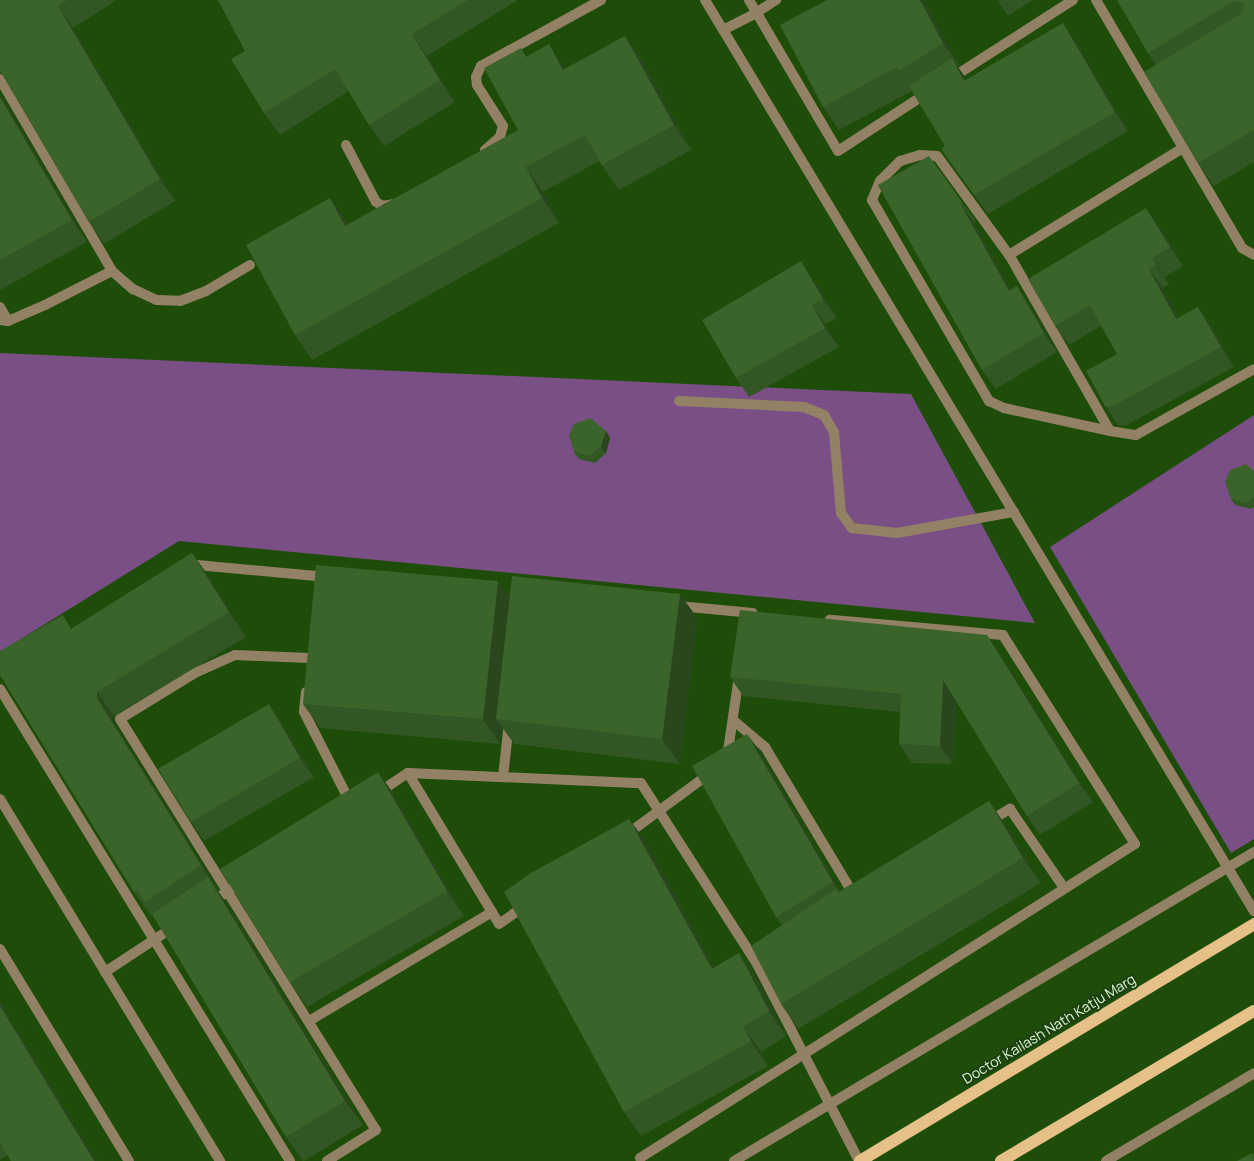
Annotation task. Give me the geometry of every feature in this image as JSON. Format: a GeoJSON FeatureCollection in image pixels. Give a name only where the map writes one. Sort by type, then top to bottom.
{"type":"FeatureCollection","features":[{"type":"Feature","properties":{"kind":"main road","name":"Doctor Kailash Nath Katju Marg"},"geometry":{"type":"LineString","coordinates":[[860,1161],[1254,924]]}},
{"type":"Feature","properties":{"kind":"main road"},"geometry":{"type":"LineString","coordinates":[[1001,1161],[1254,1011]]}},
{"type":"Feature","properties":{"kind":"street"},"geometry":{"type":"LineString","coordinates":[[479,153],[495,144],[503,126],[478,85],[476,76],[481,66],[601,0]]}},
{"type":"Feature","properties":{"kind":"street"},"geometry":{"type":"LineString","coordinates":[[705,0],[1254,911]]}},
{"type":"Feature","properties":{"kind":"street"},"geometry":{"type":"LineString","coordinates":[[749,0],[838,151],[1073,0]]}},
{"type":"Feature","properties":{"kind":"street"},"geometry":{"type":"LineString","coordinates":[[723,30],[776,0]]}},
{"type":"Feature","properties":{"kind":"street"},"geometry":{"type":"LineString","coordinates":[[1096,0],[1154,90],[1183,148],[1242,248],[1254,255]]}},
{"type":"Feature","properties":{"kind":"street"},"geometry":{"type":"LineString","coordinates":[[0,79],[112,271],[133,289],[157,300],[180,302],[206,291],[250,265]]}},
{"type":"Feature","properties":{"kind":"street"},"geometry":{"type":"LineString","coordinates":[[346,145],[376,202],[383,206],[391,205],[407,196]]}},
{"type":"Feature","properties":{"kind":"street"},"geometry":{"type":"LineString","coordinates":[[1009,255],[1183,148]]}},
{"type":"Feature","properties":{"kind":"street"},"geometry":{"type":"LineString","coordinates":[[1110,431],[1009,255],[937,156],[920,155],[900,161],[880,181],[872,200],[989,401],[1004,408],[1110,431],[1136,435],[1254,369]]}},
{"type":"Feature","properties":{"kind":"street"},"geometry":{"type":"LineString","coordinates":[[0,307],[4,320],[112,271]]}},
{"type":"Feature","properties":{"kind":"street"},"geometry":{"type":"LineString","coordinates":[[679,401],[804,407],[824,415],[834,432],[841,513],[852,528],[897,533],[1014,512]]}},
{"type":"Feature","properties":{"kind":"street"},"geometry":{"type":"LineString","coordinates":[[180,575],[197,565],[316,580],[336,578]]}},
{"type":"Feature","properties":{"kind":"street"},"geometry":{"type":"LineString","coordinates":[[670,606],[748,617],[769,614]]}},
{"type":"Feature","properties":{"kind":"street"},"geometry":{"type":"LineString","coordinates":[[640,1158],[1135,844],[1003,635],[818,618]]}},
{"type":"Feature","properties":{"kind":"street"},"geometry":{"type":"LineString","coordinates":[[327,1161],[376,1130],[229,890],[120,719],[195,673],[236,655],[308,663],[304,712],[357,806],[408,773],[641,783],[761,962],[802,1054],[860,1161]]}},
{"type":"Feature","properties":{"kind":"street"},"geometry":{"type":"LineString","coordinates":[[619,840],[726,762],[742,661]]}},
{"type":"Feature","properties":{"kind":"street"},"geometry":{"type":"LineString","coordinates":[[0,689],[290,1161]]}},
{"type":"Feature","properties":{"kind":"street"},"geometry":{"type":"LineString","coordinates":[[503,777],[511,709]]}},
{"type":"Feature","properties":{"kind":"street"},"geometry":{"type":"LineString","coordinates":[[732,720],[765,747],[857,900]]}},
{"type":"Feature","properties":{"kind":"street"},"geometry":{"type":"LineString","coordinates":[[408,773],[498,924],[539,896]]}},
{"type":"Feature","properties":{"kind":"street"},"geometry":{"type":"LineString","coordinates":[[0,799],[220,1161]]}},
{"type":"Feature","properties":{"kind":"street"},"geometry":{"type":"LineString","coordinates":[[976,829],[1010,809],[1064,888]]}},
{"type":"Feature","properties":{"kind":"street"},"geometry":{"type":"LineString","coordinates":[[734,1161],[1254,852]]}},
{"type":"Feature","properties":{"kind":"street"},"geometry":{"type":"LineString","coordinates":[[199,910],[254,874]]}},
{"type":"Feature","properties":{"kind":"street"},"geometry":{"type":"LineString","coordinates":[[309,1021],[492,912]]}},
{"type":"Feature","properties":{"kind":"street"},"geometry":{"type":"LineString","coordinates":[[105,972],[183,920]]}},
{"type":"Feature","properties":{"kind":"street"},"geometry":{"type":"LineString","coordinates":[[0,949],[129,1161]]}},
{"type":"Feature","properties":{"kind":"street"},"geometry":{"type":"LineString","coordinates":[[1106,1161],[1254,1073]]}},
{"type":"Feature","properties":{"kind":"shaded area"},"geometry":{"type":"Polygon","coordinates":[[[0,353],[911,394],[1035,623],[179,541],[0,652],[0,353]]]}},
{"type":"Feature","properties":{"kind":"shaded area"},"geometry":{"type":"Polygon","coordinates":[[[1254,415],[1254,839],[1231,853],[1050,547],[1254,415]]]}},
{"type":"Feature","properties":{"kind":"building"},"geometry":{"type":"Polygon","coordinates":[[[0,0],[67,0],[58,6],[160,179],[89,222],[0,70],[0,0]]]}},
{"type":"Feature","properties":{"kind":"building"},"geometry":{"type":"Polygon","coordinates":[[[218,0],[468,0],[412,34],[440,80],[369,125],[335,69],[264,113],[231,59],[245,51],[218,0]]]}},
{"type":"Feature","properties":{"kind":"building"},"geometry":{"type":"Polygon","coordinates":[[[827,0],[920,0],[943,43],[899,71],[897,67],[823,107],[780,25],[827,0]]]}},
{"type":"Feature","properties":{"kind":"building"},"geometry":{"type":"Polygon","coordinates":[[[1117,0],[1254,0],[1254,130],[1198,163],[1144,72],[1242,13],[1244,3],[1234,1],[1148,53],[1117,0]]]}},
{"type":"Feature","properties":{"kind":"building"},"geometry":{"type":"Polygon","coordinates":[[[1063,23],[1115,112],[974,195],[941,149],[945,146],[909,86],[952,58],[964,81],[1063,23]]]}},
{"type":"Feature","properties":{"kind":"building"},"geometry":{"type":"Polygon","coordinates":[[[625,36],[674,125],[602,165],[585,135],[526,167],[542,198],[295,335],[246,245],[330,198],[345,226],[518,130],[484,68],[521,48],[526,57],[549,44],[563,70],[625,36]]]}},
{"type":"Feature","properties":{"kind":"building"},"geometry":{"type":"Polygon","coordinates":[[[0,97],[72,220],[0,260],[0,97]]]}},
{"type":"Feature","properties":{"kind":"building"},"geometry":{"type":"Polygon","coordinates":[[[929,156],[962,202],[960,203],[1009,291],[1017,286],[1044,333],[982,370],[878,185],[929,156]]]}},
{"type":"Feature","properties":{"kind":"building"},"geometry":{"type":"Polygon","coordinates":[[[1146,208],[1170,247],[1152,258],[1156,265],[1149,269],[1176,319],[1198,307],[1221,347],[1111,407],[1105,406],[1086,371],[1117,354],[1090,305],[1055,326],[1028,279],[1146,208]]]}},
{"type":"Feature","properties":{"kind":"building"},"geometry":{"type":"Polygon","coordinates":[[[801,261],[823,299],[812,305],[825,328],[736,378],[702,320],[801,261]]]}},
{"type":"Feature","properties":{"kind":"building"},"geometry":{"type":"Polygon","coordinates":[[[590,418],[606,431],[601,446],[590,456],[574,452],[569,435],[574,424],[590,418]]]}},
{"type":"Feature","properties":{"kind":"building"},"geometry":{"type":"Polygon","coordinates":[[[1246,464],[1254,471],[1254,496],[1247,503],[1231,499],[1225,482],[1230,470],[1246,464]]]}},
{"type":"Feature","properties":{"kind":"building"},"geometry":{"type":"Polygon","coordinates":[[[192,553],[229,612],[97,692],[97,698],[201,865],[145,902],[137,889],[134,892],[0,675],[0,651],[63,615],[71,629],[192,553]]]}},
{"type":"Feature","properties":{"kind":"building"},"geometry":{"type":"Polygon","coordinates":[[[316,565],[498,581],[483,719],[303,704],[316,565]]]}},
{"type":"Feature","properties":{"kind":"building"},"geometry":{"type":"Polygon","coordinates":[[[512,576],[680,594],[662,739],[496,719],[512,576]]]}},
{"type":"Feature","properties":{"kind":"building"},"geometry":{"type":"Polygon","coordinates":[[[740,610],[987,635],[1079,783],[1027,816],[943,680],[940,746],[899,744],[901,694],[730,677],[740,610]]]}},
{"type":"Feature","properties":{"kind":"building"},"geometry":{"type":"Polygon","coordinates":[[[269,704],[300,758],[191,822],[158,769],[269,704]]]}},
{"type":"Feature","properties":{"kind":"building"},"geometry":{"type":"Polygon","coordinates":[[[747,734],[833,882],[776,917],[692,766],[747,734]]]}},
{"type":"Feature","properties":{"kind":"building"},"geometry":{"type":"Polygon","coordinates":[[[378,772],[447,891],[290,982],[220,869],[378,772]]]}},
{"type":"Feature","properties":{"kind":"building"},"geometry":{"type":"Polygon","coordinates":[[[989,801],[1023,858],[781,1004],[751,946],[836,889],[838,893],[989,801]]]}},
{"type":"Feature","properties":{"kind":"building"},"geometry":{"type":"Polygon","coordinates":[[[629,819],[712,969],[739,953],[769,1011],[743,1027],[751,1041],[624,1112],[504,892],[531,873],[629,819]]]}},
{"type":"Feature","properties":{"kind":"building"},"geometry":{"type":"Polygon","coordinates":[[[208,877],[345,1101],[286,1137],[152,914],[208,877]]]}},
{"type":"Feature","properties":{"kind":"building"},"geometry":{"type":"Polygon","coordinates":[[[0,1006],[94,1161],[11,1161],[0,1143],[0,1006]]]}},
{"type":"Feature","properties":{"kind":"building"},"geometry":{"type":"Polygon","coordinates":[[[1252,1153],[1254,1161],[1237,1161],[1252,1153]]]}}]}
